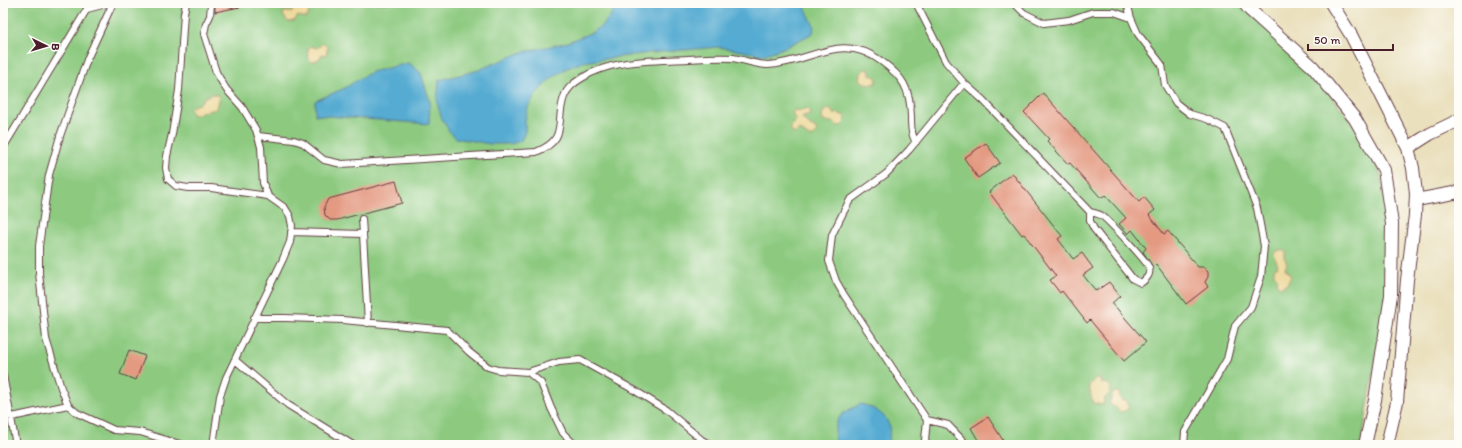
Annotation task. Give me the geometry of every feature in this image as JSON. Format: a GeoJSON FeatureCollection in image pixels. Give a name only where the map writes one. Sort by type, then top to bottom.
{"type":"FeatureCollection","features":[{"type":"Feature","properties":{"kind":"street"},"geometry":{"type":"LineString","coordinates":[[1244,3],[1312,67],[1355,119],[1384,170],[1392,224],[1391,295],[1375,400],[1365,445]]}},
{"type":"Feature","properties":{"kind":"street"},"geometry":{"type":"LineString","coordinates":[[1331,3],[1351,35],[1408,148],[1413,168],[1416,200],[1415,215],[1407,280],[1398,395],[1387,445]]}},
{"type":"Feature","properties":{"kind":"street"},"geometry":{"type":"LineString","coordinates":[[1408,148],[1430,134],[1459,120]]}},
{"type":"Feature","properties":{"kind":"street"},"geometry":{"type":"LineString","coordinates":[[1416,200],[1459,192]]}},
{"type":"Feature","properties":{"kind":"lane"},"geometry":{"type":"LineString","coordinates":[[3,148],[87,6],[111,3]]}},
{"type":"Feature","properties":{"kind":"lane"},"geometry":{"type":"LineString","coordinates":[[111,3],[88,57],[60,136],[49,175],[40,226],[39,246],[39,273],[46,338],[61,388],[68,405],[77,413],[114,430],[140,432],[165,443],[183,445]]}},
{"type":"Feature","properties":{"kind":"lane"},"geometry":{"type":"LineString","coordinates":[[186,3],[184,12],[179,90],[167,156],[166,168],[168,179],[176,186],[211,188],[268,196],[285,208],[290,216],[292,226],[290,242],[283,259],[254,318],[236,360],[226,378],[220,396],[213,445]]}},
{"type":"Feature","properties":{"kind":"lane"},"geometry":{"type":"LineString","coordinates":[[211,3],[210,16],[206,24],[204,34],[208,49],[216,72],[226,89],[242,107],[256,130],[262,147],[263,183],[268,196]]}},
{"type":"Feature","properties":{"kind":"lane"},"geometry":{"type":"LineString","coordinates":[[916,3],[946,62],[964,83],[984,100],[1090,212],[1102,216],[1143,258],[1149,266],[1147,279],[1141,283],[1133,279],[1094,229],[1090,221],[1090,212]]}},
{"type":"Feature","properties":{"kind":"lane"},"geometry":{"type":"LineString","coordinates":[[1014,3],[1024,13],[1044,23],[1069,20],[1093,12],[1114,12],[1131,18]]}},
{"type":"Feature","properties":{"kind":"lane"},"geometry":{"type":"LineString","coordinates":[[1128,3],[1131,18],[1138,34],[1162,65],[1165,85],[1176,103],[1190,114],[1207,119],[1225,128],[1258,208],[1264,246],[1261,277],[1251,307],[1234,326],[1227,359],[1185,432],[1184,445]]}},
{"type":"Feature","properties":{"kind":"lane"},"geometry":{"type":"LineString","coordinates":[[258,136],[294,140],[303,143],[324,160],[342,164],[536,152],[544,149],[556,137],[559,130],[563,98],[572,85],[584,76],[608,67],[642,61],[712,58],[732,58],[762,65],[770,65],[782,64],[832,49],[853,48],[880,60],[900,77],[906,85],[911,104],[913,137],[916,142]]}},
{"type":"Feature","properties":{"kind":"lane"},"geometry":{"type":"LineString","coordinates":[[927,445],[925,440],[927,420],[844,295],[836,281],[829,261],[832,235],[850,200],[886,174],[916,142],[964,83]]}},
{"type":"Feature","properties":{"kind":"lane"},"geometry":{"type":"LineString","coordinates":[[362,219],[368,323]]}},
{"type":"Feature","properties":{"kind":"lane"},"geometry":{"type":"LineString","coordinates":[[291,232],[363,234]]}},
{"type":"Feature","properties":{"kind":"lane"},"geometry":{"type":"LineString","coordinates":[[254,318],[285,318],[368,323],[447,330],[469,352],[488,367],[498,370],[528,372],[559,362],[580,360],[634,390],[666,410],[702,440],[711,445]]}},
{"type":"Feature","properties":{"kind":"lane"},"geometry":{"type":"LineString","coordinates":[[236,360],[288,405],[353,445]]}},
{"type":"Feature","properties":{"kind":"lane"},"geometry":{"type":"LineString","coordinates":[[528,372],[542,383],[562,433],[576,445]]}},
{"type":"Feature","properties":{"kind":"lane"},"geometry":{"type":"LineString","coordinates":[[3,375],[16,445]]}},
{"type":"Feature","properties":{"kind":"lane"},"geometry":{"type":"LineString","coordinates":[[3,415],[12,417],[68,405]]}},
{"type":"Feature","properties":{"kind":"lane"},"geometry":{"type":"LineString","coordinates":[[927,420],[948,426],[967,445]]}},
{"type":"Feature","properties":{"kind":"green space"},"geometry":{"type":"Polygon","coordinates":[[[3,3],[1239,3],[1309,69],[1352,122],[1380,172],[1388,224],[1387,294],[1361,445],[3,445],[3,3]]]}},
{"type":"Feature","properties":{"kind":"sand"},"geometry":{"type":"Polygon","coordinates":[[[297,6],[307,9],[309,13],[308,15],[306,18],[298,16],[294,21],[288,22],[283,15],[284,12],[292,12],[297,6]]]}},
{"type":"Feature","properties":{"kind":"sand"},"geometry":{"type":"Polygon","coordinates":[[[323,43],[328,47],[326,55],[322,54],[319,59],[312,62],[308,55],[310,46],[317,48],[323,43]]]}},
{"type":"Feature","properties":{"kind":"sand"},"geometry":{"type":"Polygon","coordinates":[[[865,69],[870,70],[870,75],[876,77],[877,82],[874,84],[864,83],[860,79],[861,73],[865,69]]]}},
{"type":"Feature","properties":{"kind":"sand"},"geometry":{"type":"Polygon","coordinates":[[[212,94],[218,95],[219,102],[215,110],[193,115],[189,109],[199,104],[205,97],[212,94]]]}},
{"type":"Feature","properties":{"kind":"sand"},"geometry":{"type":"Polygon","coordinates":[[[806,108],[810,115],[803,117],[802,119],[810,126],[815,128],[817,132],[813,137],[809,137],[800,130],[794,134],[790,126],[796,121],[792,113],[794,110],[801,111],[806,108]]]}},
{"type":"Feature","properties":{"kind":"sand"},"geometry":{"type":"Polygon","coordinates":[[[828,109],[835,115],[837,113],[845,116],[845,122],[841,126],[832,122],[823,121],[823,112],[828,109]]]}},
{"type":"Feature","properties":{"kind":"sand"},"geometry":{"type":"Polygon","coordinates":[[[1281,250],[1285,252],[1285,260],[1287,264],[1285,268],[1291,277],[1287,284],[1280,287],[1278,286],[1277,282],[1278,279],[1274,274],[1274,269],[1278,266],[1274,254],[1276,251],[1281,250]]]}},
{"type":"Feature","properties":{"kind":"sand"},"geometry":{"type":"Polygon","coordinates":[[[1096,378],[1100,379],[1101,384],[1105,383],[1111,386],[1110,393],[1105,398],[1103,405],[1093,403],[1089,385],[1096,378]]]}},
{"type":"Feature","properties":{"kind":"sand"},"geometry":{"type":"Polygon","coordinates":[[[1115,392],[1119,392],[1121,400],[1127,401],[1129,407],[1125,411],[1120,412],[1109,404],[1112,395],[1115,392]]]}},
{"type":"Feature","properties":{"kind":"water"},"geometry":{"type":"Polygon","coordinates":[[[615,3],[803,3],[814,26],[813,33],[786,47],[763,55],[719,47],[649,53],[583,62],[565,69],[548,81],[535,95],[528,107],[525,120],[525,132],[521,141],[510,144],[490,144],[456,138],[449,131],[442,119],[437,103],[439,80],[476,71],[520,53],[568,42],[593,32],[603,25],[611,15],[615,3]]]}},
{"type":"Feature","properties":{"kind":"water"},"geometry":{"type":"Polygon","coordinates":[[[409,63],[421,73],[430,102],[429,124],[315,115],[315,101],[343,89],[371,72],[409,63]]]}},
{"type":"Feature","properties":{"kind":"water"},"geometry":{"type":"Polygon","coordinates":[[[861,404],[878,411],[887,421],[889,425],[889,445],[834,445],[835,429],[838,419],[846,412],[861,404]]]}},
{"type":"Feature","properties":{"kind":"building"},"geometry":{"type":"Polygon","coordinates":[[[215,3],[240,3],[240,7],[215,12],[215,3]]]}},
{"type":"Feature","properties":{"kind":"building"},"geometry":{"type":"Polygon","coordinates":[[[1043,93],[1139,202],[1144,197],[1155,210],[1149,215],[1164,234],[1168,231],[1198,267],[1204,267],[1208,271],[1208,277],[1205,282],[1208,287],[1186,304],[1156,264],[1153,267],[1143,252],[1146,248],[1132,230],[1128,234],[1119,224],[1126,218],[1105,195],[1101,198],[1070,163],[1068,164],[1047,141],[1049,139],[1024,112],[1043,93]]]}},
{"type":"Feature","properties":{"kind":"building"},"geometry":{"type":"Polygon","coordinates":[[[986,143],[1000,163],[978,178],[964,158],[986,143]]]}},
{"type":"Feature","properties":{"kind":"building"},"geometry":{"type":"Polygon","coordinates":[[[1012,173],[1062,236],[1058,239],[1073,259],[1082,253],[1093,268],[1083,275],[1096,291],[1109,282],[1120,296],[1112,303],[1146,342],[1124,361],[1090,320],[1087,323],[1062,291],[1060,293],[1050,280],[1056,276],[989,192],[1012,173]]]}},
{"type":"Feature","properties":{"kind":"building"},"geometry":{"type":"Polygon","coordinates":[[[396,181],[402,203],[337,220],[330,220],[325,215],[324,207],[328,199],[396,181]]]}},
{"type":"Feature","properties":{"kind":"building"},"geometry":{"type":"Polygon","coordinates":[[[129,350],[145,356],[136,380],[120,374],[129,350]]]}},
{"type":"Feature","properties":{"kind":"building"},"geometry":{"type":"Polygon","coordinates":[[[988,417],[1006,445],[981,445],[971,428],[988,417]]]}}]}
